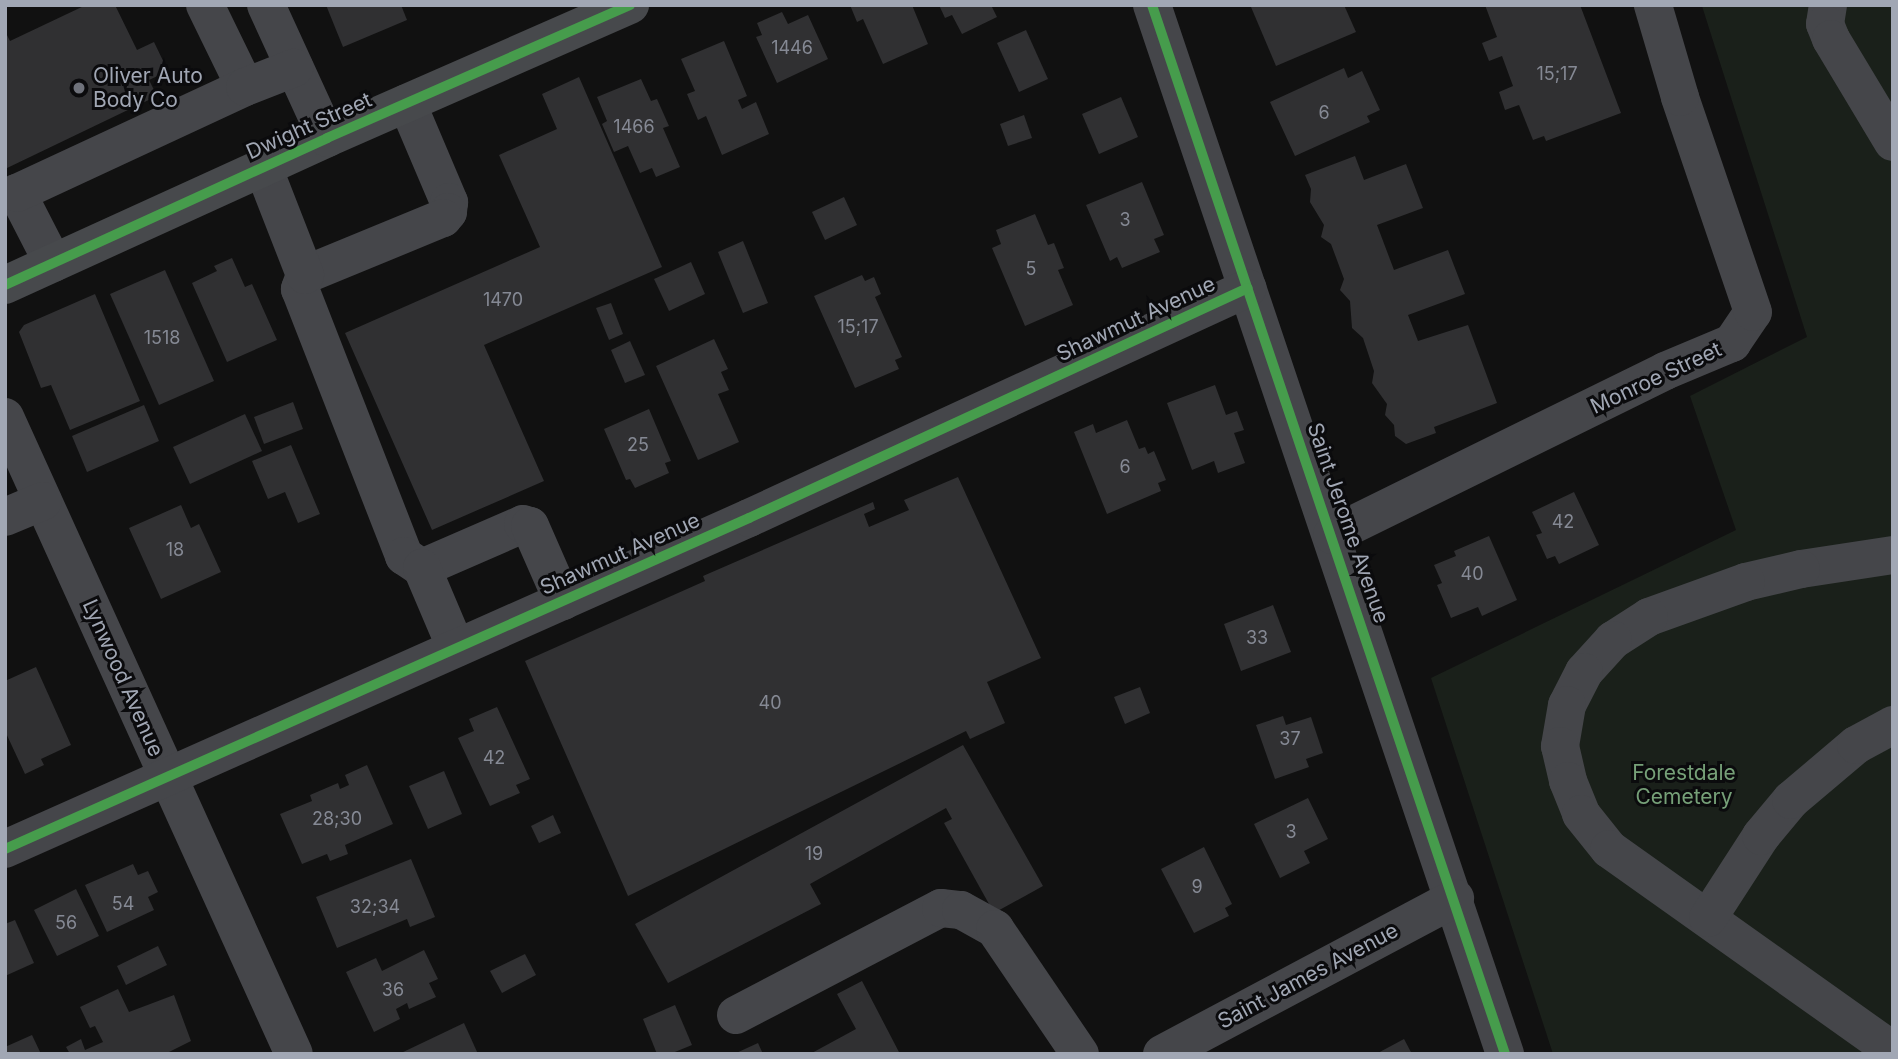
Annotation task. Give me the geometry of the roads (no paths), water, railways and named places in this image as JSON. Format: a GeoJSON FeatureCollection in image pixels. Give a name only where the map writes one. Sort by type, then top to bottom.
{"type":"FeatureCollection","features":[{"type":"Feature","properties":{"kind":"main road","name":"Dwight Street"},"geometry":{"type":"LineString","coordinates":[[5,285],[327,138],[630,5]]}},
{"type":"Feature","properties":{"kind":"street"},"geometry":{"type":"LineString","coordinates":[[205,5],[245,87]]}},
{"type":"Feature","properties":{"kind":"street"},"geometry":{"type":"LineString","coordinates":[[265,5],[327,138]]}},
{"type":"Feature","properties":{"kind":"street","name":"Saint Jerome Avenue"},"geometry":{"type":"LineString","coordinates":[[1152,5],[1506,1054]]}},
{"type":"Feature","properties":{"kind":"street","name":"Monroe Street"},"geometry":{"type":"LineString","coordinates":[[1332,535],[1665,372],[1732,343],[1754,312],[1680,97],[1653,5]]}},
{"type":"Feature","properties":{"kind":"street"},"geometry":{"type":"LineString","coordinates":[[1828,5],[1825,24],[1831,39],[1893,142]]}},
{"type":"Feature","properties":{"kind":"street"},"geometry":{"type":"LineString","coordinates":[[53,263],[17,193],[245,87],[294,68]]}},
{"type":"Feature","properties":{"kind":"street"},"geometry":{"type":"LineString","coordinates":[[305,275],[443,218],[448,212],[449,202],[407,103]]}},
{"type":"Feature","properties":{"kind":"street"},"geometry":{"type":"LineString","coordinates":[[263,167],[305,275],[300,289],[404,556],[422,568],[456,648]]}},
{"type":"Feature","properties":{"kind":"street","name":"Shawmut Avenue"},"geometry":{"type":"LineString","coordinates":[[5,849],[563,601],[1248,288]]}},
{"type":"Feature","properties":{"kind":"street","name":"Lynwood Avenue"},"geometry":{"type":"LineString","coordinates":[[5,417],[294,1054]]}},
{"type":"Feature","properties":{"kind":"street"},"geometry":{"type":"LineString","coordinates":[[5,517],[43,501]]}},
{"type":"Feature","properties":{"kind":"street"},"geometry":{"type":"LineString","coordinates":[[422,568],[523,524],[530,526],[563,601]]}},
{"type":"Feature","properties":{"kind":"street"},"geometry":{"type":"LineString","coordinates":[[1893,555],[1801,569],[1746,582],[1649,617],[1613,640],[1584,672],[1567,705],[1560,746],[1568,781],[1581,814],[1609,849],[1893,1051]]}},
{"type":"Feature","properties":{"kind":"street"},"geometry":{"type":"LineString","coordinates":[[1708,918],[1762,836],[1791,800],[1857,745],[1893,725]]}},
{"type":"Feature","properties":{"kind":"street","name":"Saint James Avenue"},"geometry":{"type":"LineString","coordinates":[[1162,1054],[1455,898]]}},
{"type":"Feature","properties":{"kind":"street"},"geometry":{"type":"LineString","coordinates":[[736,1015],[941,908],[961,910],[995,929],[1080,1054]]}},
{"type":"Feature","properties":{"kind":"place","name":"Oliver Auto Body Co"},"geometry":{"type":"Point","coordinates":[79,88]}},
{"type":"Feature","properties":{"kind":"park label","name":"Forestdale Cemetery"},"geometry":{"type":"Point","coordinates":[1684,785]}}]}
